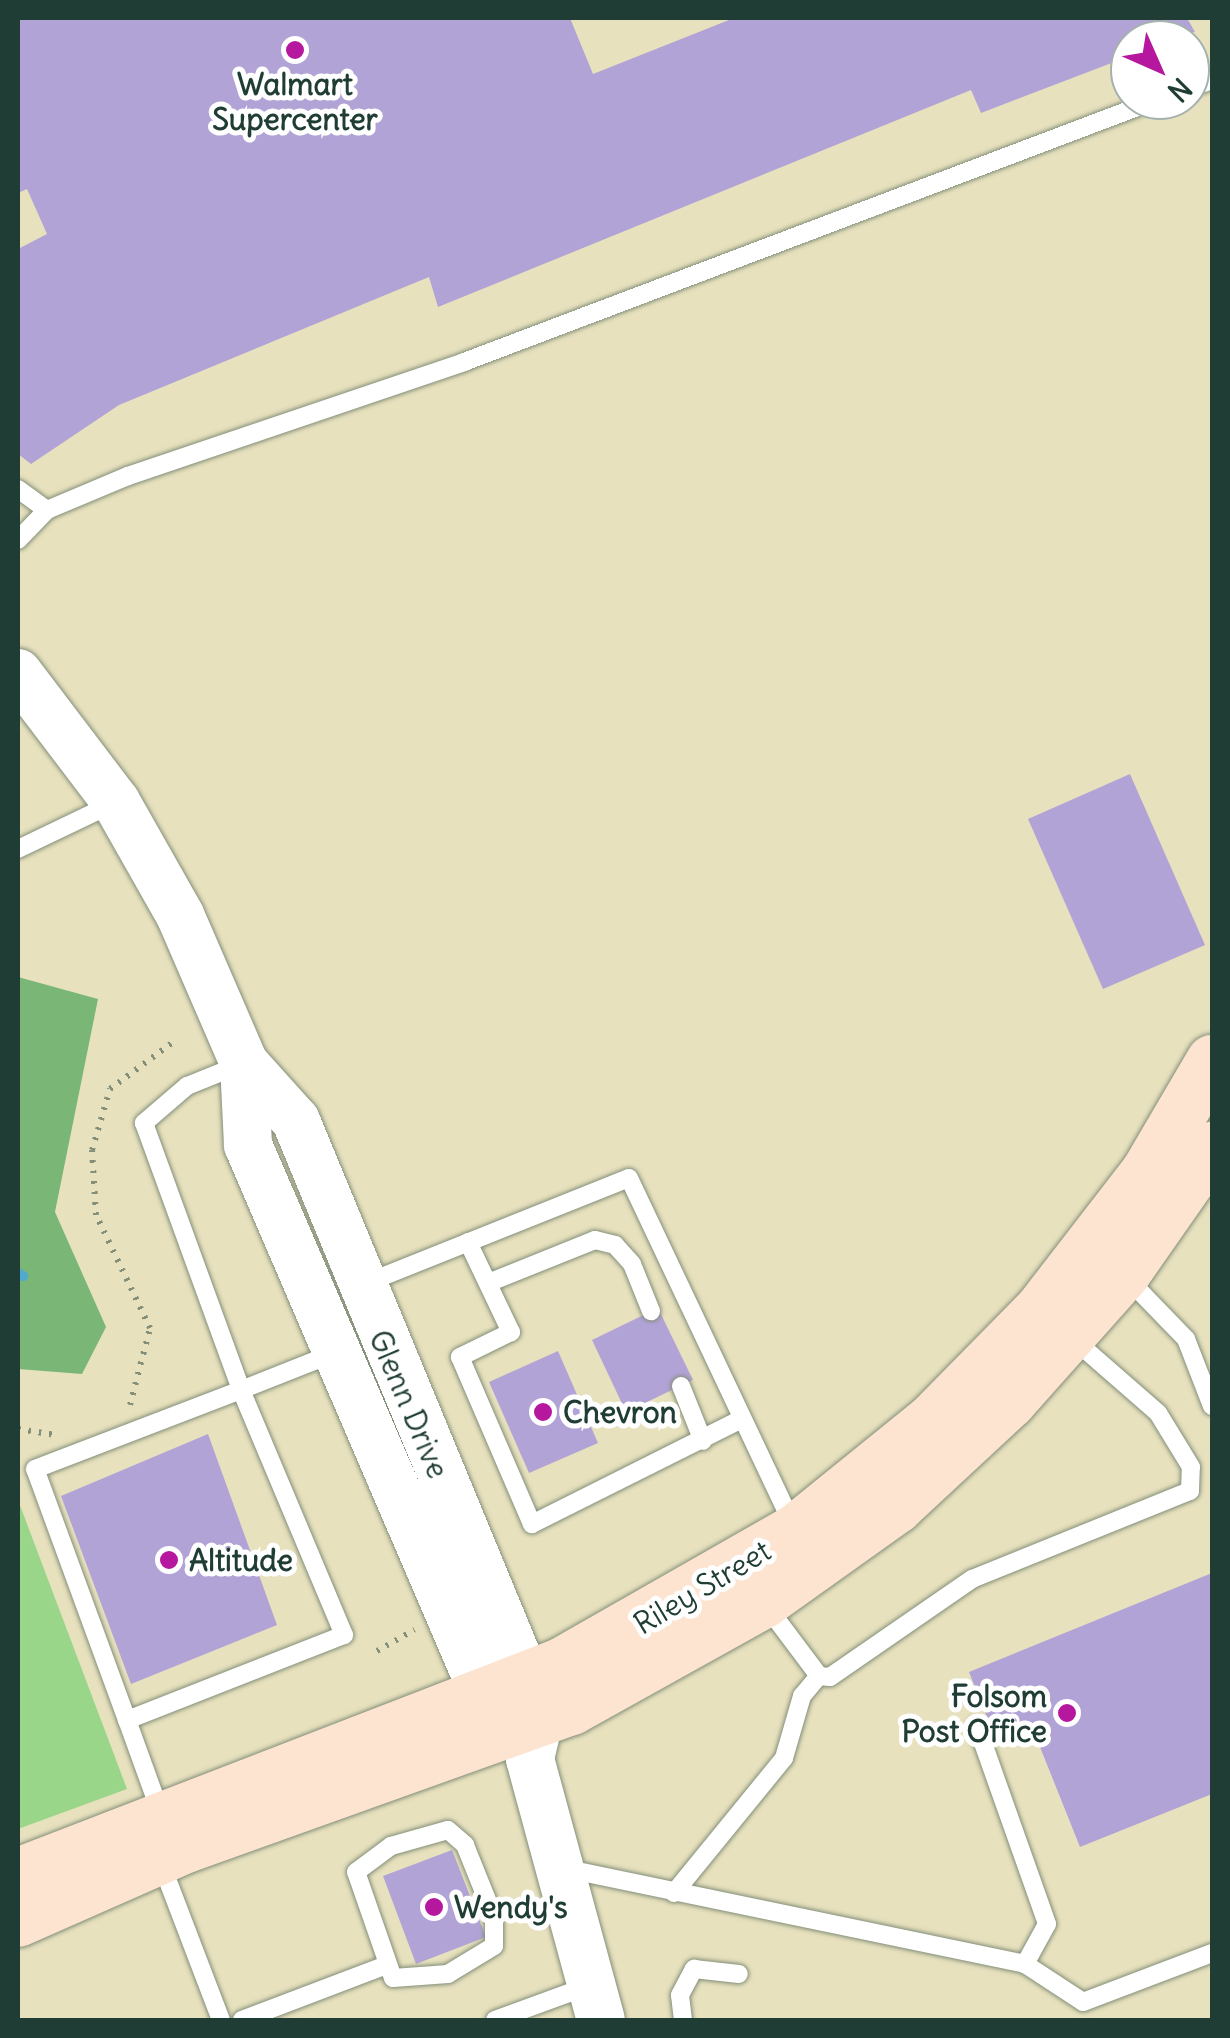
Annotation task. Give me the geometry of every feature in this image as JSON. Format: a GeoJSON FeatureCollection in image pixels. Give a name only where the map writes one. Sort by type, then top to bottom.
{"type":"FeatureCollection","features":[{"type":"Feature","properties":{"kind":"main road","name":"Riley Street"},"geometry":{"type":"LineString","coordinates":[[18,1874],[160,1836],[515,1715],[764,1602],[934,1476],[1056,1324],[1212,1061]]}},
{"type":"Feature","properties":{"kind":"main road","name":"Riley Street"},"geometry":{"type":"LineString","coordinates":[[515,1715],[626,1634],[796,1530],[933,1418],[1124,1274],[1211,1143]]}},
{"type":"Feature","properties":{"kind":"main road","name":"Riley Street"},"geometry":{"type":"LineString","coordinates":[[18,1920],[160,1836]]}},
{"type":"Feature","properties":{"kind":"street","name":"Glenn Drive"},"geometry":{"type":"LineString","coordinates":[[18,673],[116,802],[180,915],[244,1063],[296,1120],[360,1285],[515,1715],[567,1869],[597,2002]]}},
{"type":"Feature","properties":{"kind":"street","name":"Glenn Drive"},"geometry":{"type":"LineString","coordinates":[[244,1063],[248,1145],[332,1354],[515,1715]]}},
{"type":"Feature","properties":{"kind":"street"},"geometry":{"type":"LineString","coordinates":[[248,1145],[292,1178],[330,1265],[343,1283],[360,1285]]}},
{"type":"Feature","properties":{"kind":"lane"},"geometry":{"type":"LineString","coordinates":[[18,540],[47,510],[1110,117]]}},
{"type":"Feature","properties":{"kind":"lane"},"geometry":{"type":"LineString","coordinates":[[18,489],[47,510]]}},
{"type":"Feature","properties":{"kind":"lane"},"geometry":{"type":"LineString","coordinates":[[18,849],[116,802]]}},
{"type":"Feature","properties":{"kind":"lane"},"geometry":{"type":"LineString","coordinates":[[127,1720],[344,1635],[241,1390],[144,1123],[188,1086],[244,1063]]}},
{"type":"Feature","properties":{"kind":"lane"},"geometry":{"type":"LineString","coordinates":[[360,1285],[628,1178],[740,1420],[796,1530]]}},
{"type":"Feature","properties":{"kind":"lane"},"geometry":{"type":"LineString","coordinates":[[488,1283],[595,1240],[632,1264],[651,1311]]}},
{"type":"Feature","properties":{"kind":"lane"},"geometry":{"type":"LineString","coordinates":[[468,1242],[512,1332],[460,1357],[532,1524],[740,1420]]}},
{"type":"Feature","properties":{"kind":"lane"},"geometry":{"type":"LineString","coordinates":[[1124,1274],[1186,1339],[1212,1406]]}},
{"type":"Feature","properties":{"kind":"lane"},"geometry":{"type":"LineString","coordinates":[[764,1602],[818,1676],[830,1677],[972,1579],[1190,1491],[1191,1466],[1158,1413],[1056,1324]]}},
{"type":"Feature","properties":{"kind":"lane"},"geometry":{"type":"LineString","coordinates":[[221,2020],[160,1836],[127,1720],[36,1470],[332,1354]]}},
{"type":"Feature","properties":{"kind":"lane"},"geometry":{"type":"LineString","coordinates":[[681,1386],[702,1441]]}},
{"type":"Feature","properties":{"kind":"lane"},"geometry":{"type":"LineString","coordinates":[[674,1893],[784,1758],[802,1696],[818,1676]]}},
{"type":"Feature","properties":{"kind":"lane"},"geometry":{"type":"LineString","coordinates":[[978,1726],[1047,1924],[1025,1964]]}},
{"type":"Feature","properties":{"kind":"lane"},"geometry":{"type":"LineString","coordinates":[[448,1830],[465,1845],[494,1917],[490,1953],[448,1974],[418,1983],[393,1978],[387,1965],[356,1885],[368,1859],[448,1830]]}},
{"type":"Feature","properties":{"kind":"lane"},"geometry":{"type":"LineString","coordinates":[[567,1869],[1025,1964],[1082,2002],[1212,1953]]}},
{"type":"Feature","properties":{"kind":"lane"},"geometry":{"type":"LineString","coordinates":[[242,2020],[387,1965]]}},
{"type":"Feature","properties":{"kind":"lane"},"geometry":{"type":"LineString","coordinates":[[683,2020],[680,1994],[694,1970],[739,1974]]}},
{"type":"Feature","properties":{"kind":"lane"},"geometry":{"type":"LineString","coordinates":[[495,2020],[597,2002]]}},
{"type":"Feature","properties":{"kind":"path"},"geometry":{"type":"LineString","coordinates":[[116,1417],[140,1391],[150,1328],[96,1215],[92,1150],[110,1089],[173,1042]]}},
{"type":"Feature","properties":{"kind":"path"},"geometry":{"type":"LineString","coordinates":[[18,1428],[65,1434]]}},
{"type":"Feature","properties":{"kind":"path"},"geometry":{"type":"LineString","coordinates":[[378,1650],[419,1628]]}},
{"type":"Feature","properties":{"kind":"green space"},"geometry":{"type":"Polygon","coordinates":[[[18,977],[98,999],[55,1212],[106,1327],[82,1374],[18,1369],[18,977]]]}},
{"type":"Feature","properties":{"kind":"green space"},"geometry":{"type":"Polygon","coordinates":[[[18,1500],[127,1789],[18,1829],[18,1500]]]}},
{"type":"Feature","properties":{"kind":"building"},"geometry":{"type":"Polygon","coordinates":[[[18,18],[570,18],[593,74],[734,18],[1188,20],[1110,20],[1110,64],[981,113],[971,90],[438,307],[429,277],[119,405],[31,464],[18,454],[18,249],[47,234],[27,189],[18,193],[18,18]]]}},
{"type":"Feature","properties":{"kind":"building"},"geometry":{"type":"Polygon","coordinates":[[[1130,774],[1205,945],[1103,989],[1028,819],[1130,774]]]}},
{"type":"Feature","properties":{"kind":"building"},"geometry":{"type":"Polygon","coordinates":[[[658,1308],[693,1380],[626,1412],[592,1340],[658,1308]]]}},
{"type":"Feature","properties":{"kind":"building","name":"Chevron"},"geometry":{"type":"Polygon","coordinates":[[[558,1351],[598,1443],[529,1473],[489,1382],[558,1351]]]}},
{"type":"Feature","properties":{"kind":"building","name":"Altitude"},"geometry":{"type":"Polygon","coordinates":[[[208,1434],[277,1625],[131,1684],[61,1496],[208,1434]]]}},
{"type":"Feature","properties":{"kind":"building"},"geometry":{"type":"Polygon","coordinates":[[[1212,1573],[1212,1794],[1080,1847],[1030,1722],[995,1737],[969,1672],[1212,1573]]]}},
{"type":"Feature","properties":{"kind":"building","name":"Wendy's"},"geometry":{"type":"Polygon","coordinates":[[[452,1850],[486,1937],[416,1964],[383,1876],[452,1850]]]}},
{"type":"Feature","properties":{"kind":"waterway"},"geometry":{"type":"LineString","coordinates":[[18,1273],[23,1276]]}},
{"type":"Feature","properties":{"kind":"place","name":"Walmart Supercenter"},"geometry":{"type":"Point","coordinates":[295,50]}},
{"type":"Feature","properties":{"kind":"place","name":"Chevron"},"geometry":{"type":"Point","coordinates":[543,1412]}},
{"type":"Feature","properties":{"kind":"place","name":"Altitude"},"geometry":{"type":"Point","coordinates":[169,1560]}},
{"type":"Feature","properties":{"kind":"place","name":"Folsom Post Office"},"geometry":{"type":"Point","coordinates":[1067,1713]}},
{"type":"Feature","properties":{"kind":"place","name":"Wendy's"},"geometry":{"type":"Point","coordinates":[434,1907]}}]}
